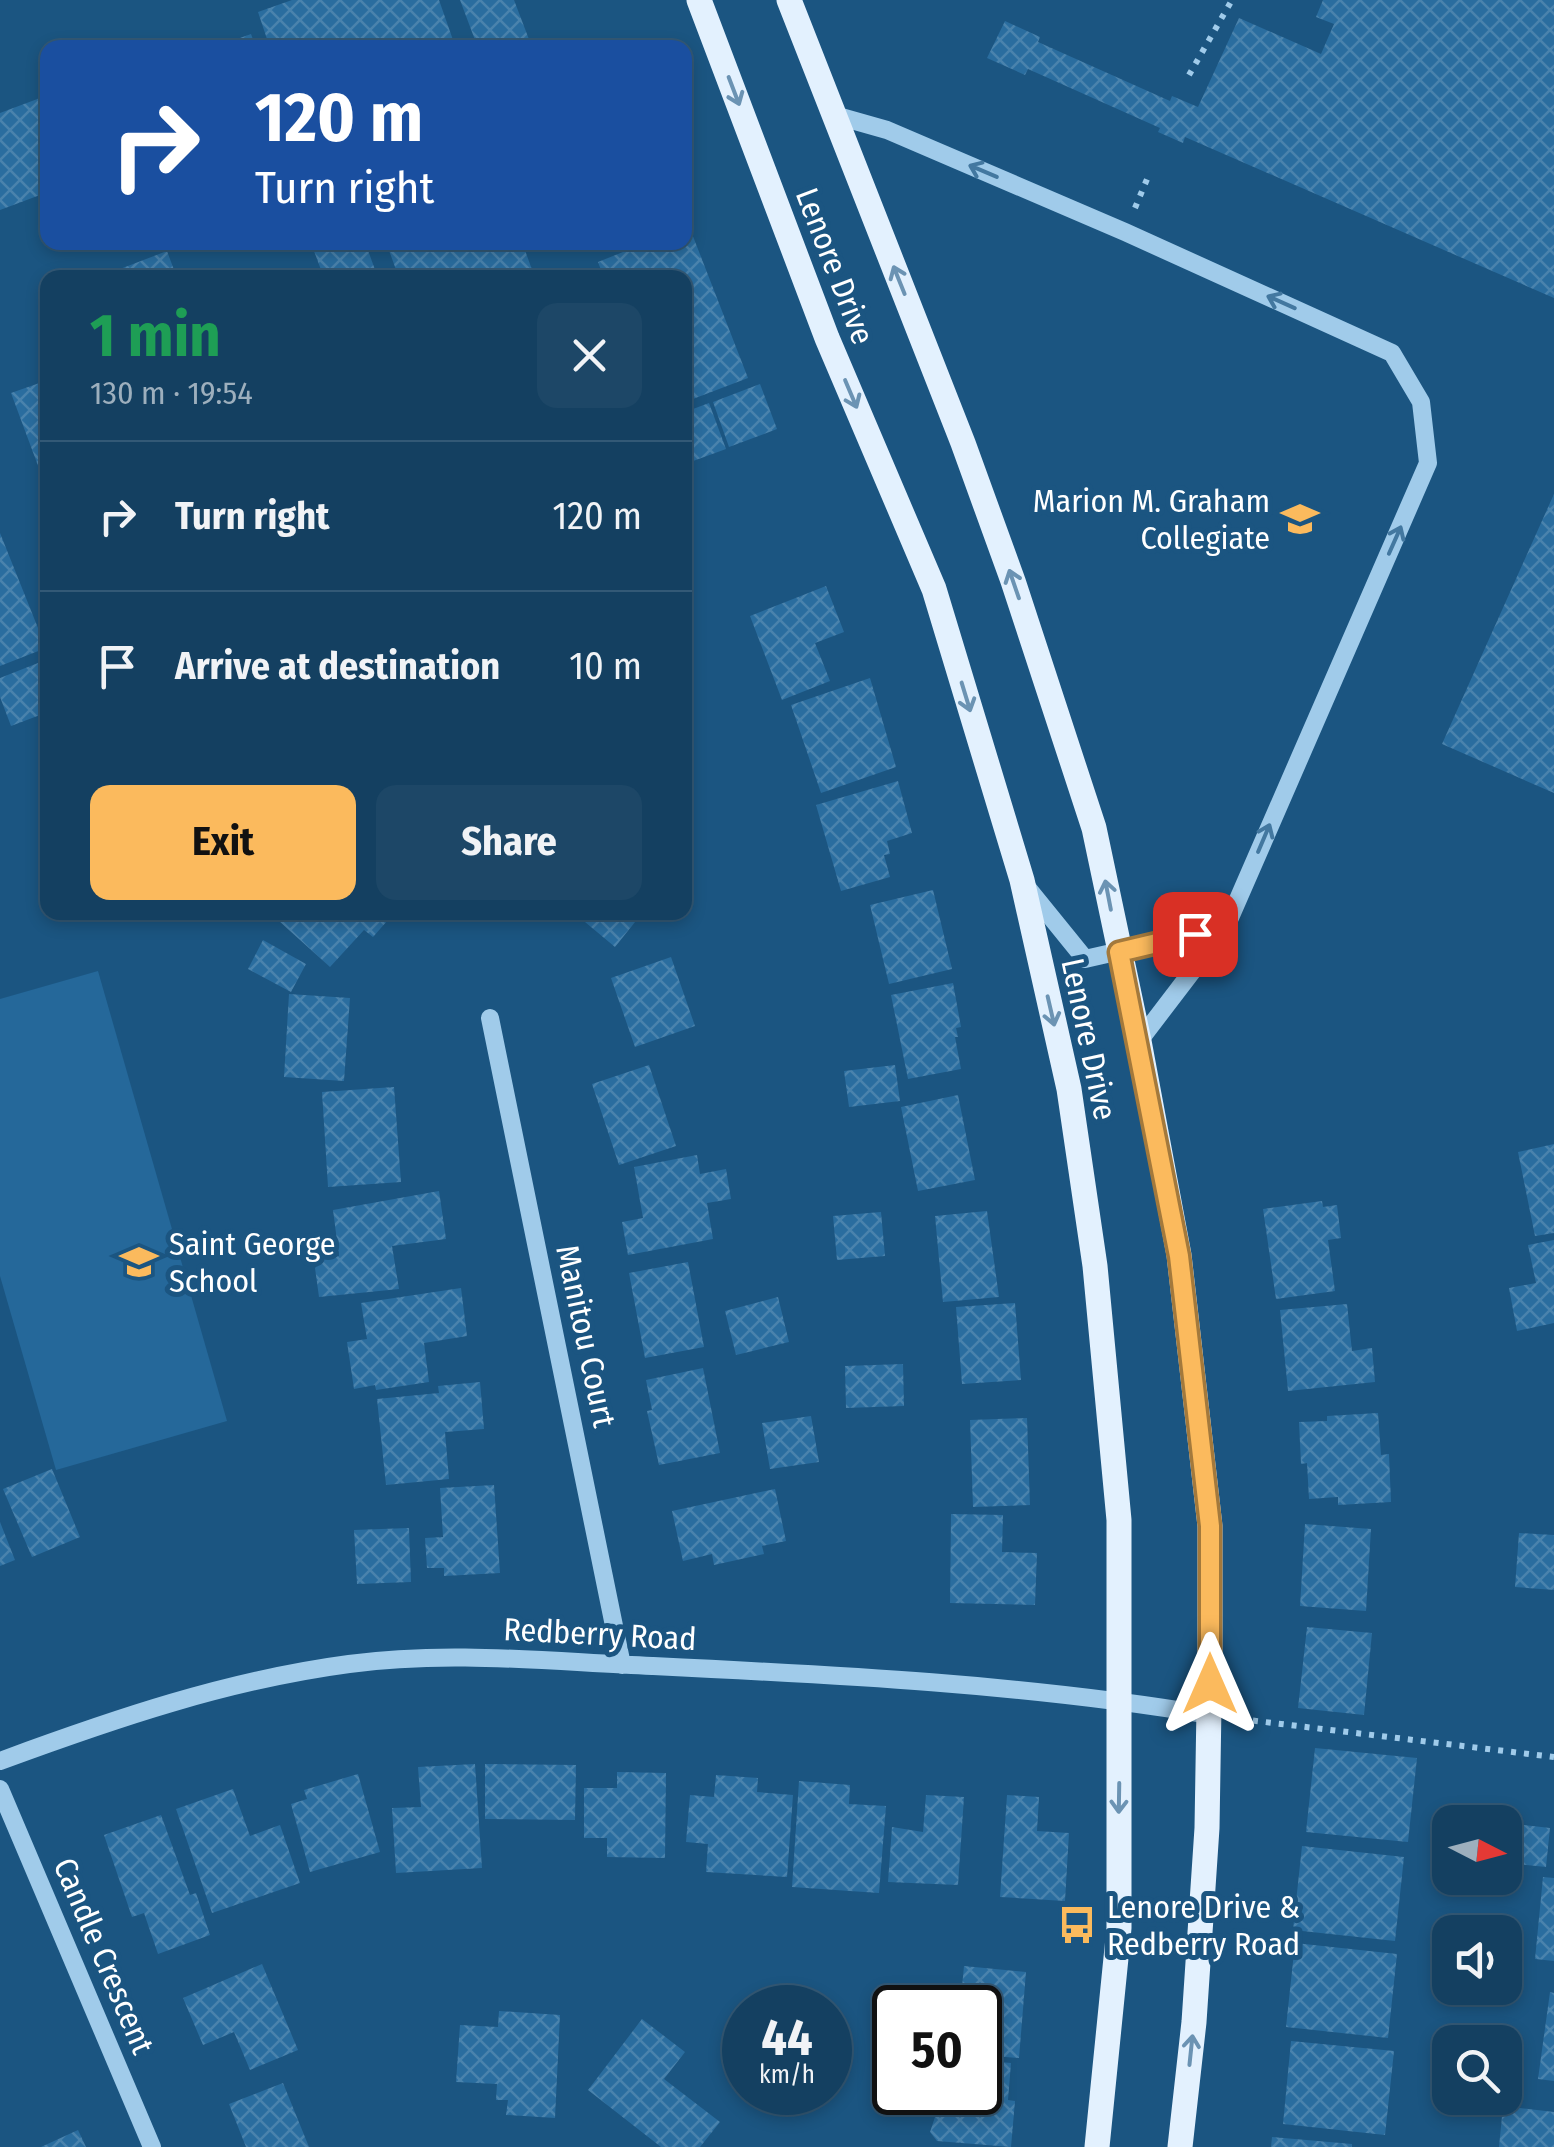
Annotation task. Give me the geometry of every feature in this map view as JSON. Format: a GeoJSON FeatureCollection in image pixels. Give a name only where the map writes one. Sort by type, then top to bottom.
{"type":"FeatureCollection","features":[{"type":"Feature","properties":{"kind":"main road","name":"Lenore Drive"},"geometry":{"type":"LineString","coordinates":[[699,0],[827,338],[934,588],[1022,880],[1069,1089],[1095,1266],[1118,1520],[1121,1700],[1117,1964],[1097,2147]]}},
{"type":"Feature","properties":{"kind":"main road","name":"Lenore Drive"},"geometry":{"type":"LineString","coordinates":[[789,0],[963,443],[1094,828],[1179,1256],[1210,1526],[1207,1828],[1194,2022],[1180,2147]]}},
{"type":"Feature","properties":{"kind":"street"},"geometry":{"type":"LineString","coordinates":[[834,115],[887,130],[1392,352],[1421,402],[1428,462],[1226,927],[1139,1041]]}},
{"type":"Feature","properties":{"kind":"street"},"geometry":{"type":"LineString","coordinates":[[1022,880],[1085,959],[1226,927]]}},
{"type":"Feature","properties":{"kind":"street","name":"Manitou Court"},"geometry":{"type":"LineString","coordinates":[[490,1018],[622,1665]]}},
{"type":"Feature","properties":{"kind":"street","name":"Redberry Road"},"geometry":{"type":"LineString","coordinates":[[0,1761],[142,1710],[278,1675],[354,1663],[520,1659],[806,1674],[1057,1692],[1210,1715]]}},
{"type":"Feature","properties":{"kind":"street","name":"Candle Crescent"},"geometry":{"type":"LineString","coordinates":[[0,1788],[152,2147]]}},
{"type":"Feature","properties":{"kind":"path"},"geometry":{"type":"LineString","coordinates":[[1188,76],[1232,0]]}},
{"type":"Feature","properties":{"kind":"path"},"geometry":{"type":"LineString","coordinates":[[1255,1721],[1554,1757]]}},
{"type":"Feature","properties":{"kind":"shaded area"},"geometry":{"type":"Polygon","coordinates":[[[98,971],[227,1421],[56,1470],[0,1276],[0,999],[98,971]]]}},
{"type":"Feature","properties":{"kind":"building"},"geometry":{"type":"Polygon","coordinates":[[[292,0],[439,0],[453,40],[267,40],[258,12],[292,0]]]}},
{"type":"Feature","properties":{"kind":"building"},"geometry":{"type":"Polygon","coordinates":[[[460,0],[514,0],[529,40],[475,40],[460,0]]]}},
{"type":"Feature","properties":{"kind":"building"},"geometry":{"type":"Polygon","coordinates":[[[1323,0],[1554,0],[1554,298],[1185,137],[1183,143],[1158,132],[1160,128],[1028,69],[1025,75],[987,58],[1005,21],[1040,37],[1038,42],[1170,101],[1172,96],[1198,107],[1239,18],[1321,54],[1334,24],[1316,17],[1323,0]]]}},
{"type":"Feature","properties":{"kind":"building"},"geometry":{"type":"Polygon","coordinates":[[[40,98],[40,195],[0,210],[0,113],[40,98]]]}},
{"type":"Feature","properties":{"kind":"building"},"geometry":{"type":"Polygon","coordinates":[[[692,234],[748,378],[692,399],[692,270],[601,270],[598,262],[628,250],[692,250],[692,234]]]}},
{"type":"Feature","properties":{"kind":"building"},"geometry":{"type":"Polygon","coordinates":[[[368,250],[375,270],[321,270],[314,251],[368,250]]]}},
{"type":"Feature","properties":{"kind":"building"},"geometry":{"type":"Polygon","coordinates":[[[389,250],[525,250],[532,270],[396,270],[389,250]]]}},
{"type":"Feature","properties":{"kind":"building"},"geometry":{"type":"Polygon","coordinates":[[[167,251],[174,270],[120,270],[167,251]]]}},
{"type":"Feature","properties":{"kind":"building"},"geometry":{"type":"Polygon","coordinates":[[[40,383],[40,471],[11,393],[40,383]]]}},
{"type":"Feature","properties":{"kind":"building"},"geometry":{"type":"Polygon","coordinates":[[[760,384],[777,429],[729,447],[713,402],[760,384]]]}},
{"type":"Feature","properties":{"kind":"building"},"geometry":{"type":"Polygon","coordinates":[[[709,403],[726,449],[692,461],[692,409],[709,403]]]}},
{"type":"Feature","properties":{"kind":"building"},"geometry":{"type":"Polygon","coordinates":[[[1554,494],[1554,793],[1442,744],[1554,494]]]}},
{"type":"Feature","properties":{"kind":"building"},"geometry":{"type":"Polygon","coordinates":[[[0,533],[40,633],[40,650],[0,666],[0,533]]]}},
{"type":"Feature","properties":{"kind":"building"},"geometry":{"type":"Polygon","coordinates":[[[826,586],[844,632],[815,643],[830,681],[782,700],[750,616],[826,586]]]}},
{"type":"Feature","properties":{"kind":"building"},"geometry":{"type":"Polygon","coordinates":[[[38,663],[40,715],[11,726],[0,697],[0,678],[38,663]]]}},
{"type":"Feature","properties":{"kind":"building"},"geometry":{"type":"Polygon","coordinates":[[[870,678],[896,767],[821,793],[791,705],[870,678]]]}},
{"type":"Feature","properties":{"kind":"building"},"geometry":{"type":"Polygon","coordinates":[[[898,781],[912,833],[887,841],[890,854],[884,855],[890,877],[841,891],[816,805],[898,781]]]}},
{"type":"Feature","properties":{"kind":"building"},"geometry":{"type":"Polygon","coordinates":[[[933,890],[952,969],[889,984],[870,905],[933,890]]]}},
{"type":"Feature","properties":{"kind":"building"},"geometry":{"type":"Polygon","coordinates":[[[278,920],[388,920],[373,937],[364,930],[330,967],[278,920]]]}},
{"type":"Feature","properties":{"kind":"building"},"geometry":{"type":"Polygon","coordinates":[[[583,920],[637,920],[615,947],[583,920]]]}},
{"type":"Feature","properties":{"kind":"building"},"geometry":{"type":"Polygon","coordinates":[[[263,940],[306,964],[291,992],[248,969],[263,940]]]}},
{"type":"Feature","properties":{"kind":"building"},"geometry":{"type":"Polygon","coordinates":[[[671,957],[695,1026],[635,1047],[611,978],[671,957]]]}},
{"type":"Feature","properties":{"kind":"building"},"geometry":{"type":"Polygon","coordinates":[[[953,983],[961,1027],[956,1028],[955,1037],[961,1069],[908,1079],[891,995],[953,983]]]}},
{"type":"Feature","properties":{"kind":"building"},"geometry":{"type":"Polygon","coordinates":[[[289,994],[350,998],[344,1081],[284,1077],[289,994]]]}},
{"type":"Feature","properties":{"kind":"building"},"geometry":{"type":"Polygon","coordinates":[[[649,1065],[676,1146],[619,1165],[592,1084],[649,1065]]]}},
{"type":"Feature","properties":{"kind":"building"},"geometry":{"type":"Polygon","coordinates":[[[895,1065],[900,1101],[849,1107],[844,1071],[895,1065]]]}},
{"type":"Feature","properties":{"kind":"building"},"geometry":{"type":"Polygon","coordinates":[[[394,1087],[401,1182],[328,1187],[322,1092],[394,1087]]]}},
{"type":"Feature","properties":{"kind":"building"},"geometry":{"type":"Polygon","coordinates":[[[958,1095],[975,1180],[918,1191],[901,1107],[958,1095]]]}},
{"type":"Feature","properties":{"kind":"building"},"geometry":{"type":"Polygon","coordinates":[[[1554,1144],[1554,1233],[1535,1236],[1518,1152],[1554,1144]]]}},
{"type":"Feature","properties":{"kind":"building"},"geometry":{"type":"Polygon","coordinates":[[[697,1155],[700,1174],[726,1169],[731,1199],[707,1203],[713,1239],[628,1255],[622,1222],[643,1218],[634,1167],[697,1155]]]}},
{"type":"Feature","properties":{"kind":"building"},"geometry":{"type":"Polygon","coordinates":[[[439,1191],[446,1239],[392,1246],[399,1289],[319,1297],[315,1268],[323,1259],[339,1256],[333,1210],[439,1191]]]}},
{"type":"Feature","properties":{"kind":"building"},"geometry":{"type":"Polygon","coordinates":[[[1322,1201],[1323,1207],[1337,1205],[1341,1238],[1328,1240],[1335,1291],[1276,1299],[1263,1209],[1322,1201]]]}},
{"type":"Feature","properties":{"kind":"building"},"geometry":{"type":"Polygon","coordinates":[[[987,1211],[999,1297],[943,1302],[935,1216],[987,1211]]]}},
{"type":"Feature","properties":{"kind":"building"},"geometry":{"type":"Polygon","coordinates":[[[881,1212],[885,1256],[837,1260],[833,1216],[881,1212]]]}},
{"type":"Feature","properties":{"kind":"building"},"geometry":{"type":"Polygon","coordinates":[[[1554,1240],[1554,1323],[1517,1331],[1509,1288],[1536,1283],[1528,1245],[1554,1240]]]}},
{"type":"Feature","properties":{"kind":"building"},"geometry":{"type":"Polygon","coordinates":[[[688,1262],[704,1347],[645,1358],[629,1273],[688,1262]]]}},
{"type":"Feature","properties":{"kind":"building"},"geometry":{"type":"Polygon","coordinates":[[[461,1288],[467,1336],[424,1343],[429,1382],[376,1390],[375,1385],[354,1389],[347,1342],[367,1339],[361,1303],[461,1288]]]}},
{"type":"Feature","properties":{"kind":"building"},"geometry":{"type":"Polygon","coordinates":[[[778,1297],[789,1342],[736,1355],[725,1311],[778,1297]]]}},
{"type":"Feature","properties":{"kind":"building"},"geometry":{"type":"Polygon","coordinates":[[[1015,1303],[1021,1380],[962,1384],[956,1307],[1015,1303]]]}},
{"type":"Feature","properties":{"kind":"building"},"geometry":{"type":"Polygon","coordinates":[[[1347,1304],[1352,1351],[1372,1348],[1375,1382],[1288,1391],[1280,1310],[1347,1304]]]}},
{"type":"Feature","properties":{"kind":"building"},"geometry":{"type":"Polygon","coordinates":[[[903,1364],[904,1406],[846,1408],[845,1366],[903,1364]]]}},
{"type":"Feature","properties":{"kind":"building"},"geometry":{"type":"Polygon","coordinates":[[[703,1368],[720,1453],[659,1465],[647,1411],[652,1410],[646,1380],[703,1368]]]}},
{"type":"Feature","properties":{"kind":"building"},"geometry":{"type":"Polygon","coordinates":[[[480,1382],[484,1429],[445,1432],[449,1479],[386,1485],[377,1399],[439,1393],[438,1386],[480,1382]]]}},
{"type":"Feature","properties":{"kind":"building"},"geometry":{"type":"Polygon","coordinates":[[[1378,1413],[1381,1455],[1389,1454],[1391,1502],[1338,1505],[1338,1497],[1309,1499],[1307,1463],[1301,1464],[1299,1422],[1378,1413]]]}},
{"type":"Feature","properties":{"kind":"building"},"geometry":{"type":"Polygon","coordinates":[[[811,1416],[819,1462],[770,1469],[762,1423],[811,1416]]]}},
{"type":"Feature","properties":{"kind":"building"},"geometry":{"type":"Polygon","coordinates":[[[1027,1418],[1030,1505],[973,1507],[970,1420],[1027,1418]]]}},
{"type":"Feature","properties":{"kind":"building"},"geometry":{"type":"Polygon","coordinates":[[[52,1469],[80,1537],[32,1557],[3,1489],[52,1469]]]}},
{"type":"Feature","properties":{"kind":"building"},"geometry":{"type":"Polygon","coordinates":[[[494,1485],[500,1573],[444,1576],[444,1568],[427,1568],[425,1538],[443,1537],[440,1488],[494,1485]]]}},
{"type":"Feature","properties":{"kind":"building"},"geometry":{"type":"Polygon","coordinates":[[[775,1489],[786,1541],[762,1546],[764,1554],[714,1565],[712,1554],[683,1561],[672,1511],[775,1489]]]}},
{"type":"Feature","properties":{"kind":"building"},"geometry":{"type":"Polygon","coordinates":[[[951,1514],[1003,1515],[1002,1552],[1037,1553],[1035,1605],[950,1603],[951,1514]]]}},
{"type":"Feature","properties":{"kind":"building"},"geometry":{"type":"Polygon","coordinates":[[[0,1522],[15,1560],[0,1566],[0,1522]]]}},
{"type":"Feature","properties":{"kind":"building"},"geometry":{"type":"Polygon","coordinates":[[[1305,1524],[1371,1529],[1366,1611],[1300,1606],[1305,1524]]]}},
{"type":"Feature","properties":{"kind":"building"},"geometry":{"type":"Polygon","coordinates":[[[409,1528],[411,1582],[357,1584],[354,1530],[409,1528]]]}},
{"type":"Feature","properties":{"kind":"building"},"geometry":{"type":"Polygon","coordinates":[[[1519,1533],[1554,1535],[1554,1590],[1515,1587],[1519,1533]]]}},
{"type":"Feature","properties":{"kind":"building"},"geometry":{"type":"Polygon","coordinates":[[[1307,1627],[1372,1633],[1364,1715],[1298,1708],[1307,1627]]]}},
{"type":"Feature","properties":{"kind":"building"},"geometry":{"type":"Polygon","coordinates":[[[1315,1748],[1417,1758],[1408,1842],[1306,1832],[1315,1748]]]}},
{"type":"Feature","properties":{"kind":"building"},"geometry":{"type":"Polygon","coordinates":[[[475,1764],[482,1868],[396,1873],[392,1808],[421,1807],[418,1767],[475,1764]]]}},
{"type":"Feature","properties":{"kind":"building"},"geometry":{"type":"Polygon","coordinates":[[[485,1764],[576,1765],[575,1820],[485,1819],[485,1764]]]}},
{"type":"Feature","properties":{"kind":"building"},"geometry":{"type":"Polygon","coordinates":[[[617,1772],[666,1773],[665,1858],[607,1857],[607,1838],[584,1838],[584,1788],[617,1788],[617,1772]]]}},
{"type":"Feature","properties":{"kind":"building"},"geometry":{"type":"Polygon","coordinates":[[[358,1774],[380,1852],[310,1872],[291,1804],[307,1799],[304,1790],[358,1774]]]}},
{"type":"Feature","properties":{"kind":"building"},"geometry":{"type":"Polygon","coordinates":[[[716,1775],[758,1778],[757,1792],[793,1795],[787,1877],[706,1872],[708,1844],[686,1842],[690,1795],[714,1797],[716,1775]]]}},
{"type":"Feature","properties":{"kind":"building"},"geometry":{"type":"Polygon","coordinates":[[[799,1781],[850,1785],[849,1804],[886,1806],[879,1893],[792,1887],[799,1781]]]}},
{"type":"Feature","properties":{"kind":"building"},"geometry":{"type":"Polygon","coordinates":[[[233,1789],[250,1836],[280,1825],[300,1883],[212,1913],[176,1809],[233,1789]]]}},
{"type":"Feature","properties":{"kind":"building"},"geometry":{"type":"Polygon","coordinates":[[[926,1795],[964,1797],[958,1885],[888,1882],[892,1827],[923,1832],[926,1795]]]}},
{"type":"Feature","properties":{"kind":"building"},"geometry":{"type":"Polygon","coordinates":[[[1007,1795],[1039,1797],[1037,1831],[1069,1833],[1065,1901],[1000,1897],[1007,1795]]]}},
{"type":"Feature","properties":{"kind":"building"},"geometry":{"type":"Polygon","coordinates":[[[161,1815],[190,1895],[196,1893],[210,1935],[158,1954],[144,1913],[132,1917],[104,1835],[161,1815]]]}},
{"type":"Feature","properties":{"kind":"building"},"geometry":{"type":"Polygon","coordinates":[[[1522,1825],[1550,1828],[1546,1867],[1522,1865],[1522,1825]]]}},
{"type":"Feature","properties":{"kind":"building"},"geometry":{"type":"Polygon","coordinates":[[[1302,1846],[1404,1857],[1395,1941],[1293,1930],[1302,1846]]]}},
{"type":"Feature","properties":{"kind":"building"},"geometry":{"type":"Polygon","coordinates":[[[1543,1877],[1554,1878],[1554,1961],[1535,1959],[1543,1877]]]}},
{"type":"Feature","properties":{"kind":"building"},"geometry":{"type":"Polygon","coordinates":[[[1295,1943],[1397,1954],[1388,2038],[1286,2027],[1295,1943]]]}},
{"type":"Feature","properties":{"kind":"building"},"geometry":{"type":"Polygon","coordinates":[[[262,1964],[298,2050],[250,2070],[234,2032],[203,2045],[183,1998],[262,1964]]]}},
{"type":"Feature","properties":{"kind":"building"},"geometry":{"type":"Polygon","coordinates":[[[964,1966],[1026,1972],[1019,2058],[1002,2057],[1002,1985],[962,1985],[964,1966]]]}},
{"type":"Feature","properties":{"kind":"building"},"geometry":{"type":"Polygon","coordinates":[[[1550,1992],[1554,1993],[1554,2081],[1538,2079],[1550,1992]]]}},
{"type":"Feature","properties":{"kind":"building"},"geometry":{"type":"Polygon","coordinates":[[[499,2011],[560,2015],[555,2118],[506,2115],[508,2100],[496,2100],[497,2084],[456,2082],[460,2025],[498,2027],[499,2011]]]}},
{"type":"Feature","properties":{"kind":"building"},"geometry":{"type":"Polygon","coordinates":[[[642,2019],[685,2052],[664,2079],[720,2122],[700,2147],[661,2147],[588,2090],[642,2019]]]}},
{"type":"Feature","properties":{"kind":"building"},"geometry":{"type":"Polygon","coordinates":[[[1291,2041],[1394,2051],[1385,2135],[1283,2124],[1291,2041]]]}},
{"type":"Feature","properties":{"kind":"building"},"geometry":{"type":"Polygon","coordinates":[[[1002,2062],[1011,2063],[1008,2100],[1015,2101],[1011,2147],[937,2141],[930,2132],[936,2115],[1002,2115],[1002,2062]]]}},
{"type":"Feature","properties":{"kind":"building"},"geometry":{"type":"Polygon","coordinates":[[[283,2083],[309,2147],[246,2147],[229,2104],[283,2083]]]}},
{"type":"Feature","properties":{"kind":"building"},"geometry":{"type":"Polygon","coordinates":[[[1522,2108],[1554,2112],[1554,2147],[1499,2147],[1502,2115],[1522,2115],[1522,2108]]]}},
{"type":"Feature","properties":{"kind":"building"},"geometry":{"type":"Polygon","coordinates":[[[78,2130],[86,2147],[41,2147],[78,2130]]]}},
{"type":"Feature","properties":{"kind":"building"},"geometry":{"type":"Polygon","coordinates":[[[1272,2137],[1352,2144],[1352,2147],[1271,2147],[1272,2137]]]}},
{"type":"Feature","properties":{"kind":"place","name":"Marion M. Graham Collegiate"},"geometry":{"type":"Point","coordinates":[1300,519]}},
{"type":"Feature","properties":{"kind":"place","name":"Saint George School"},"geometry":{"type":"Point","coordinates":[139,1262]}},
{"type":"Feature","properties":{"kind":"place","name":"Lenore Drive & Redberry Road"},"geometry":{"type":"Point","coordinates":[1077,1925]}},
{"type":"Feature","properties":{"kind":"route"},"geometry":{"type":"LineString","coordinates":[[1195,934],[1119,952],[1179,1256],[1210,1526],[1210,1684]]}}]}
